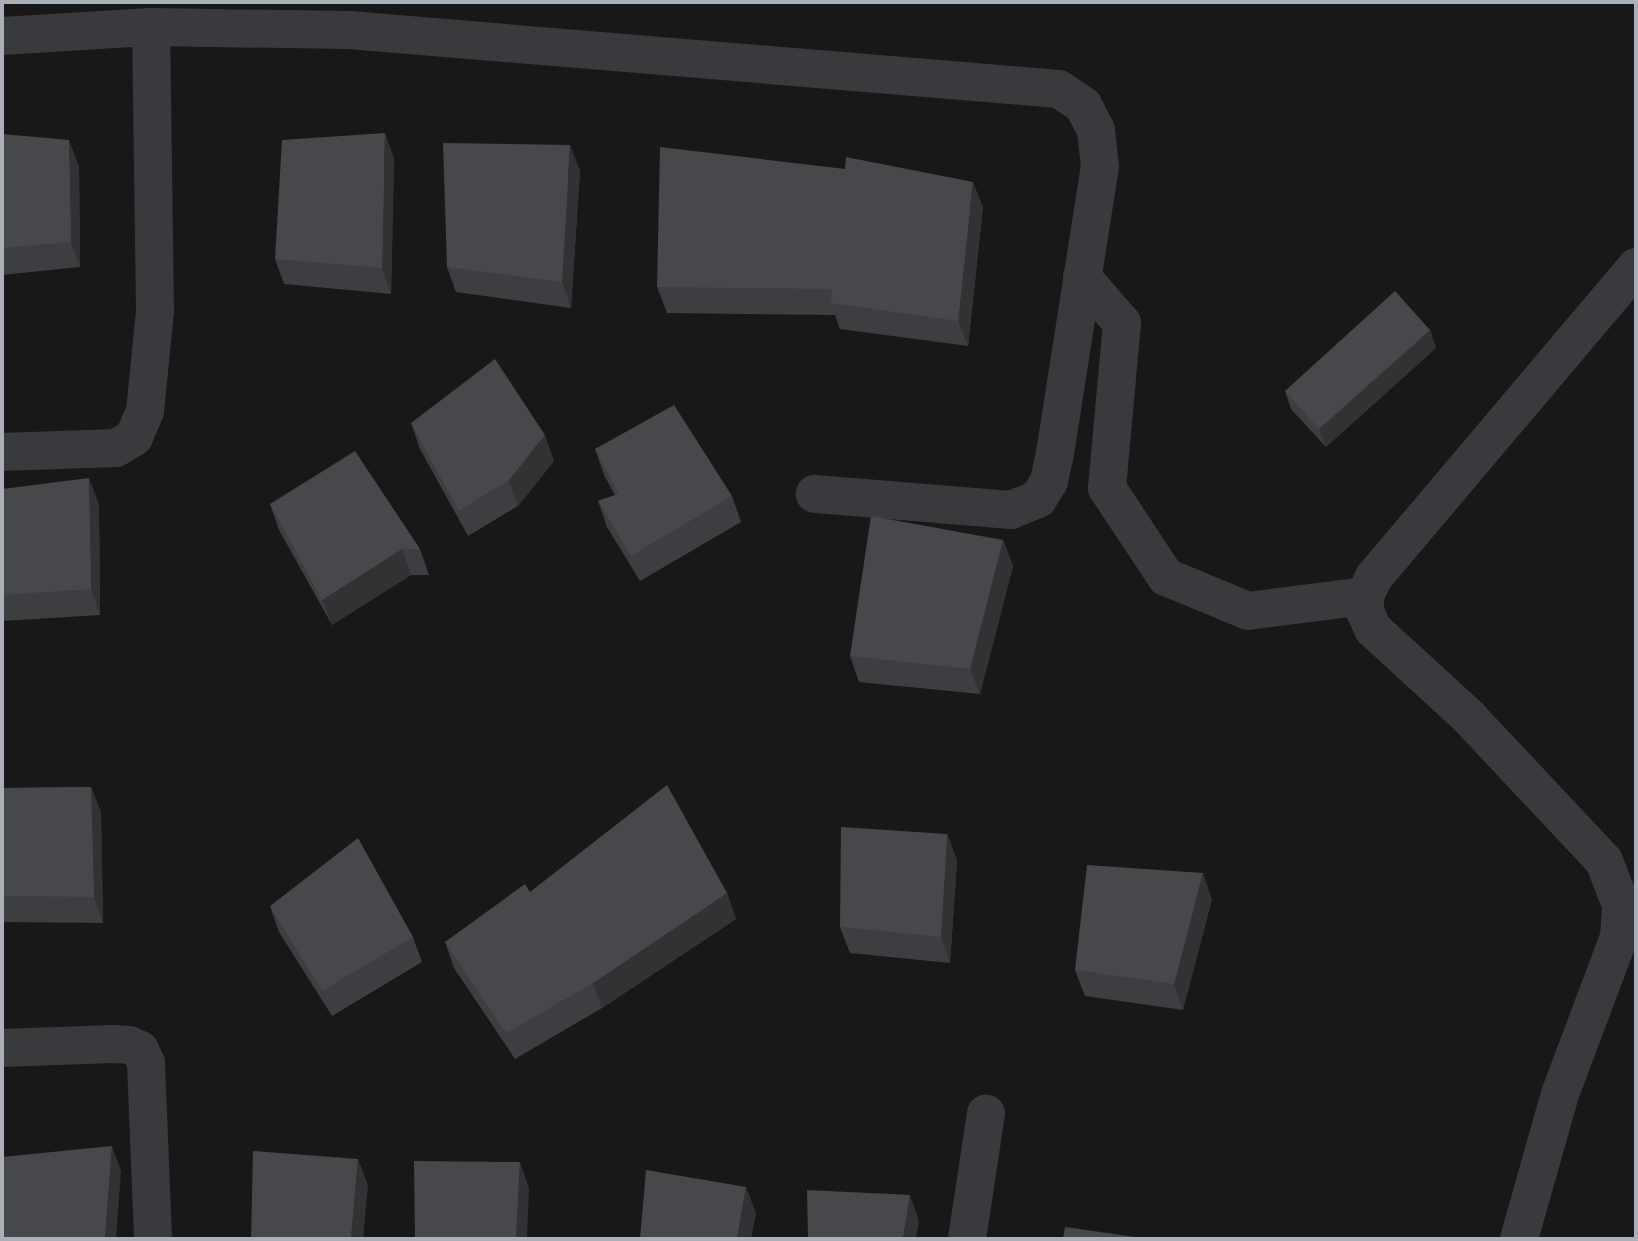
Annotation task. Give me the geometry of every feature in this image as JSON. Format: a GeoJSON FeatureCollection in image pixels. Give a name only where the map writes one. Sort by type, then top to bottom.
{"type":"FeatureCollection","features":[{"type":"Feature","properties":{"kind":"street"},"geometry":{"type":"LineString","coordinates":[[2,36],[349,16],[1059,89],[1083,105],[1096,130],[1101,166],[1049,481],[1038,499],[1011,510],[815,494]]}},
{"type":"Feature","properties":{"kind":"street"},"geometry":{"type":"LineString","coordinates":[[2,452],[116,448],[134,437],[145,411],[155,310],[151,27]]}},
{"type":"Feature","properties":{"kind":"street"},"geometry":{"type":"LineString","coordinates":[[1519,1239],[1560,1094],[1619,937],[1621,905],[1604,861],[1469,717],[1373,629],[1365,611],[1364,596],[1374,577],[1636,267]]}},
{"type":"Feature","properties":{"kind":"street"},"geometry":{"type":"LineString","coordinates":[[1082,277],[1122,323],[1107,488],[1166,577],[1248,611],[1364,596]]}},
{"type":"Feature","properties":{"kind":"street"},"geometry":{"type":"LineString","coordinates":[[2,1048],[112,1044],[129,1045],[140,1050],[145,1063],[153,1239]]}},
{"type":"Feature","properties":{"kind":"street"},"geometry":{"type":"LineString","coordinates":[[967,1239],[986,1113]]}},
{"type":"Feature","properties":{"kind":"building"},"geometry":{"type":"Polygon","coordinates":[[[385,133],[382,268],[275,259],[282,140],[385,133]]]}},
{"type":"Feature","properties":{"kind":"building"},"geometry":{"type":"Polygon","coordinates":[[[2,134],[69,140],[71,242],[2,248],[2,134]]]}},
{"type":"Feature","properties":{"kind":"building"},"geometry":{"type":"Polygon","coordinates":[[[443,143],[570,145],[562,282],[447,267],[443,143]]]}},
{"type":"Feature","properties":{"kind":"building"},"geometry":{"type":"Polygon","coordinates":[[[660,147],[845,169],[846,157],[973,182],[958,321],[831,303],[832,289],[657,287],[660,147]]]}},
{"type":"Feature","properties":{"kind":"building"},"geometry":{"type":"Polygon","coordinates":[[[1395,291],[1430,330],[1319,429],[1285,391],[1395,291]]]}},
{"type":"Feature","properties":{"kind":"building"},"geometry":{"type":"Polygon","coordinates":[[[495,359],[545,435],[509,480],[459,511],[411,423],[495,359]]]}},
{"type":"Feature","properties":{"kind":"building"},"geometry":{"type":"Polygon","coordinates":[[[674,405],[732,496],[631,556],[598,501],[619,494],[595,449],[674,405]]]}},
{"type":"Feature","properties":{"kind":"building"},"geometry":{"type":"Polygon","coordinates":[[[355,451],[420,549],[402,549],[322,600],[270,504],[355,451]]]}},
{"type":"Feature","properties":{"kind":"building"},"geometry":{"type":"Polygon","coordinates":[[[89,478],[91,589],[2,595],[2,489],[89,478]]]}},
{"type":"Feature","properties":{"kind":"building"},"geometry":{"type":"Polygon","coordinates":[[[871,516],[1003,540],[970,669],[850,656],[871,516]]]}},
{"type":"Feature","properties":{"kind":"building"},"geometry":{"type":"Polygon","coordinates":[[[667,785],[727,893],[593,983],[506,1033],[445,942],[525,884],[530,892],[667,785]]]}},
{"type":"Feature","properties":{"kind":"building"},"geometry":{"type":"Polygon","coordinates":[[[91,787],[94,897],[2,896],[2,788],[91,787]]]}},
{"type":"Feature","properties":{"kind":"building"},"geometry":{"type":"Polygon","coordinates":[[[841,827],[947,834],[941,937],[840,927],[841,827]]]}},
{"type":"Feature","properties":{"kind":"building"},"geometry":{"type":"Polygon","coordinates":[[[358,838],[413,937],[322,991],[270,906],[358,838]]]}},
{"type":"Feature","properties":{"kind":"building"},"geometry":{"type":"Polygon","coordinates":[[[1087,865],[1203,873],[1174,984],[1075,970],[1087,865]]]}},
{"type":"Feature","properties":{"kind":"building"},"geometry":{"type":"Polygon","coordinates":[[[112,1146],[105,1239],[2,1239],[2,1157],[112,1146]]]}},
{"type":"Feature","properties":{"kind":"building"},"geometry":{"type":"Polygon","coordinates":[[[253,1151],[358,1159],[351,1239],[251,1239],[253,1151]]]}},
{"type":"Feature","properties":{"kind":"building"},"geometry":{"type":"Polygon","coordinates":[[[414,1161],[520,1162],[516,1239],[415,1239],[414,1161]]]}},
{"type":"Feature","properties":{"kind":"building"},"geometry":{"type":"Polygon","coordinates":[[[646,1170],[746,1187],[737,1239],[640,1239],[646,1170]]]}},
{"type":"Feature","properties":{"kind":"building"},"geometry":{"type":"Polygon","coordinates":[[[807,1190],[910,1195],[903,1239],[808,1239],[807,1190]]]}},
{"type":"Feature","properties":{"kind":"building"},"geometry":{"type":"Polygon","coordinates":[[[1065,1227],[1149,1239],[1063,1239],[1065,1227]]]}}]}
